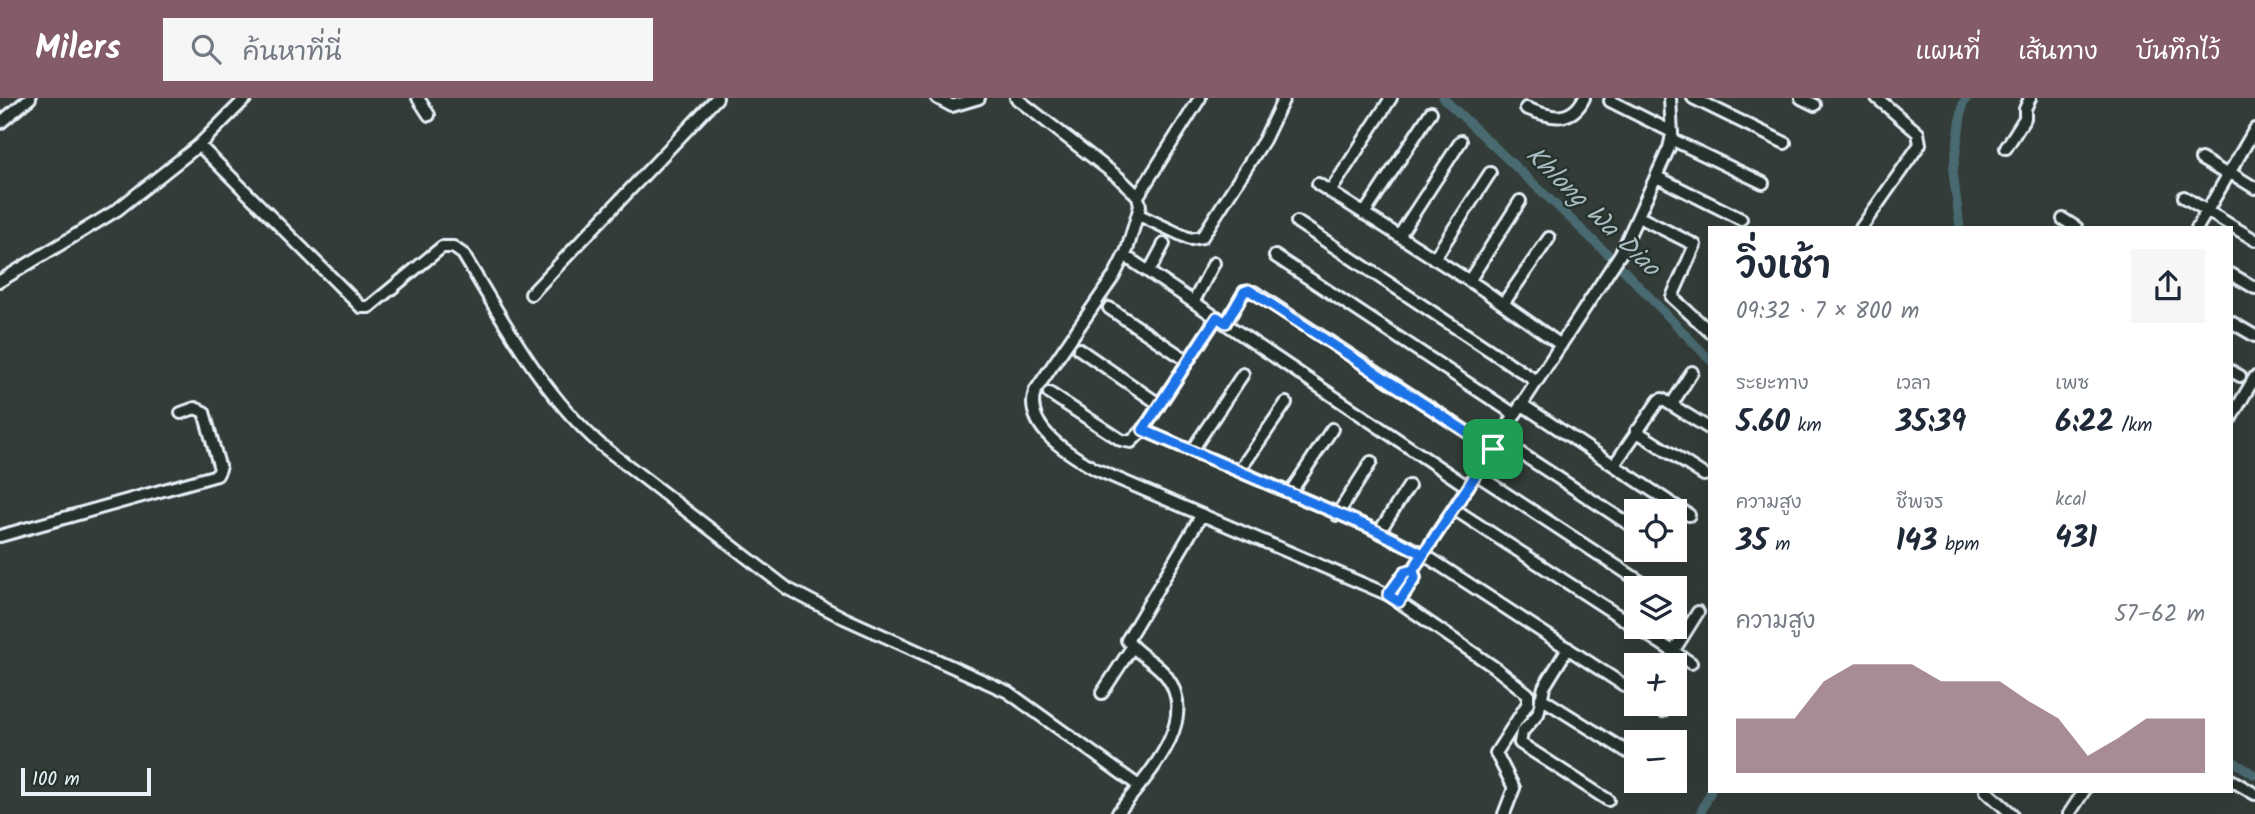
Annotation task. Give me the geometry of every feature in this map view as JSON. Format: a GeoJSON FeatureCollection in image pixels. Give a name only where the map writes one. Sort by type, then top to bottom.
{"type":"FeatureCollection","features":[{"type":"Feature","properties":{"kind":"street"},"geometry":{"type":"LineString","coordinates":[[0,124],[30,98]]}},
{"type":"Feature","properties":{"kind":"street"},"geometry":{"type":"LineString","coordinates":[[0,281],[117,211],[199,145],[246,98]]}},
{"type":"Feature","properties":{"kind":"street"},"geometry":{"type":"LineString","coordinates":[[418,98],[429,115]]}},
{"type":"Feature","properties":{"kind":"street"},"geometry":{"type":"LineString","coordinates":[[531,294],[718,98]]}},
{"type":"Feature","properties":{"kind":"street"},"geometry":{"type":"LineString","coordinates":[[937,98],[952,106],[979,98]]}},
{"type":"Feature","properties":{"kind":"street"},"geometry":{"type":"LineString","coordinates":[[1016,98],[1118,177],[1138,197]]}},
{"type":"Feature","properties":{"kind":"street"},"geometry":{"type":"LineString","coordinates":[[1200,98],[1138,197],[1139,215],[1114,276],[1035,391],[1032,407],[1035,415],[1054,441],[1074,457],[1201,516],[1388,595],[1528,694],[1528,703],[1496,753],[1514,788],[1504,814]]}},
{"type":"Feature","properties":{"kind":"street"},"geometry":{"type":"LineString","coordinates":[[1139,215],[1190,239],[1197,240],[1205,234],[1264,140],[1283,98]]}},
{"type":"Feature","properties":{"kind":"street"},"geometry":{"type":"LineString","coordinates":[[1526,108],[1547,117],[1563,117],[1580,105],[1584,98]]}},
{"type":"Feature","properties":{"kind":"street"},"geometry":{"type":"LineString","coordinates":[[1388,595],[1405,572],[1413,570],[1621,253],[1657,177],[1672,136],[1670,98]]}},
{"type":"Feature","properties":{"kind":"street"},"geometry":{"type":"LineString","coordinates":[[1693,98],[1785,142]]}},
{"type":"Feature","properties":{"kind":"street"},"geometry":{"type":"LineString","coordinates":[[1801,98],[1815,105]]}},
{"type":"Feature","properties":{"kind":"street"},"geometry":{"type":"LineString","coordinates":[[1862,226],[1920,144],[1918,134],[1877,98]]}},
{"type":"Feature","properties":{"kind":"street"},"geometry":{"type":"LineString","coordinates":[[2006,148],[2025,118],[2025,109],[2030,98]]}},
{"type":"Feature","properties":{"kind":"street"},"geometry":{"type":"LineString","coordinates":[[1330,192],[1388,99]]}},
{"type":"Feature","properties":{"kind":"street"},"geometry":{"type":"LineString","coordinates":[[1610,101],[1763,183]]}},
{"type":"Feature","properties":{"kind":"street"},"geometry":{"type":"LineString","coordinates":[[1364,214],[1431,112]]}},
{"type":"Feature","properties":{"kind":"street"},"geometry":{"type":"LineString","coordinates":[[2198,226],[2254,134]]}},
{"type":"Feature","properties":{"kind":"street"},"geometry":{"type":"LineString","coordinates":[[1399,236],[1461,141]]}},
{"type":"Feature","properties":{"kind":"street"},"geometry":{"type":"LineString","coordinates":[[199,145],[361,307],[369,307],[442,247],[453,247],[463,254],[519,346],[566,410],[582,429],[611,453],[788,589],[844,618],[1008,692],[1142,781]]}},
{"type":"Feature","properties":{"kind":"street"},"geometry":{"type":"LineString","coordinates":[[2201,159],[2255,188]]}},
{"type":"Feature","properties":{"kind":"street"},"geometry":{"type":"LineString","coordinates":[[1434,259],[1490,173]]}},
{"type":"Feature","properties":{"kind":"street"},"geometry":{"type":"LineString","coordinates":[[1657,177],[1741,219]]}},
{"type":"Feature","properties":{"kind":"street"},"geometry":{"type":"LineString","coordinates":[[1318,184],[1469,281],[1561,345]]}},
{"type":"Feature","properties":{"kind":"street"},"geometry":{"type":"LineString","coordinates":[[2184,197],[2231,226]]}},
{"type":"Feature","properties":{"kind":"street"},"geometry":{"type":"LineString","coordinates":[[1469,281],[1520,201]]}},
{"type":"Feature","properties":{"kind":"street"},"geometry":{"type":"LineString","coordinates":[[1639,217],[1695,245],[1672,297],[1682,309],[1708,327]]}},
{"type":"Feature","properties":{"kind":"street"},"geometry":{"type":"LineString","coordinates":[[2063,219],[2074,226]]}},
{"type":"Feature","properties":{"kind":"street"},"geometry":{"type":"LineString","coordinates":[[1297,222],[1536,381]]}},
{"type":"Feature","properties":{"kind":"street"},"geometry":{"type":"LineString","coordinates":[[2233,227],[2255,240]]}},
{"type":"Feature","properties":{"kind":"street"},"geometry":{"type":"LineString","coordinates":[[1503,304],[1549,238]]}},
{"type":"Feature","properties":{"kind":"street"},"geometry":{"type":"LineString","coordinates":[[1149,272],[1164,244]]}},
{"type":"Feature","properties":{"kind":"street"},"geometry":{"type":"LineString","coordinates":[[1275,256],[1514,414]]}},
{"type":"Feature","properties":{"kind":"street"},"geometry":{"type":"LineString","coordinates":[[1131,260],[1468,487]]}},
{"type":"Feature","properties":{"kind":"street"},"geometry":{"type":"LineString","coordinates":[[1194,301],[1214,263]]}},
{"type":"Feature","properties":{"kind":"street"},"geometry":{"type":"LineString","coordinates":[[2233,275],[2255,288]]}},
{"type":"Feature","properties":{"kind":"street"},"geometry":{"type":"LineString","coordinates":[[1049,393],[1126,442],[1137,438],[1188,361],[1244,292],[1254,292],[1624,522]]}},
{"type":"Feature","properties":{"kind":"street"},"geometry":{"type":"LineString","coordinates":[[1109,308],[1188,361]]}},
{"type":"Feature","properties":{"kind":"street"},"geometry":{"type":"LineString","coordinates":[[2233,323],[2255,336]]}},
{"type":"Feature","properties":{"kind":"street"},"geometry":{"type":"LineString","coordinates":[[1079,349],[1159,404]]}},
{"type":"Feature","properties":{"kind":"street"},"geometry":{"type":"LineString","coordinates":[[1672,404],[1692,372]]}},
{"type":"Feature","properties":{"kind":"street"},"geometry":{"type":"LineString","coordinates":[[1192,450],[1243,373]]}},
{"type":"Feature","properties":{"kind":"street"},"geometry":{"type":"LineString","coordinates":[[2233,415],[2255,377]]}},
{"type":"Feature","properties":{"kind":"street"},"geometry":{"type":"LineString","coordinates":[[1614,465],[1655,402],[1662,399],[1708,428]]}},
{"type":"Feature","properties":{"kind":"street"},"geometry":{"type":"LineString","coordinates":[[1239,471],[1286,402]]}},
{"type":"Feature","properties":{"kind":"street"},"geometry":{"type":"LineString","coordinates":[[1521,404],[1689,515]]}},
{"type":"Feature","properties":{"kind":"street"},"geometry":{"type":"LineString","coordinates":[[0,536],[217,475],[220,469],[204,412],[195,408],[181,413]]}},
{"type":"Feature","properties":{"kind":"street"},"geometry":{"type":"LineString","coordinates":[[1290,493],[1332,429]]}},
{"type":"Feature","properties":{"kind":"street"},"geometry":{"type":"LineString","coordinates":[[1143,430],[1379,532],[1423,554],[1624,685]]}},
{"type":"Feature","properties":{"kind":"street"},"geometry":{"type":"LineString","coordinates":[[1636,431],[1704,475]]}},
{"type":"Feature","properties":{"kind":"street"},"geometry":{"type":"LineString","coordinates":[[1338,514],[1371,462]]}},
{"type":"Feature","properties":{"kind":"street"},"geometry":{"type":"LineString","coordinates":[[1476,474],[1632,576]]}},
{"type":"Feature","properties":{"kind":"street"},"geometry":{"type":"LineString","coordinates":[[1379,532],[1409,486]]}},
{"type":"Feature","properties":{"kind":"street"},"geometry":{"type":"LineString","coordinates":[[1454,509],[1624,618]]}},
{"type":"Feature","properties":{"kind":"street"},"geometry":{"type":"LineString","coordinates":[[1117,814],[1159,758],[1177,722],[1179,706],[1168,677],[1127,640],[1201,516]]}},
{"type":"Feature","properties":{"kind":"street"},"geometry":{"type":"LineString","coordinates":[[1399,602],[1415,578],[1413,570]]}},
{"type":"Feature","properties":{"kind":"street"},"geometry":{"type":"LineString","coordinates":[[1674,652],[1698,612]]}},
{"type":"Feature","properties":{"kind":"street"},"geometry":{"type":"LineString","coordinates":[[1656,639],[1691,663]]}},
{"type":"Feature","properties":{"kind":"street"},"geometry":{"type":"LineString","coordinates":[[1102,693],[1132,647]]}},
{"type":"Feature","properties":{"kind":"street"},"geometry":{"type":"LineString","coordinates":[[1569,648],[1544,687],[1538,714],[1522,733],[1520,743],[1608,800]]}},
{"type":"Feature","properties":{"kind":"street"},"geometry":{"type":"LineString","coordinates":[[1541,698],[1624,750]]}},
{"type":"Feature","properties":{"kind":"street"},"geometry":{"type":"LineString","coordinates":[[2233,781],[2255,794]]}},
{"type":"Feature","properties":{"kind":"street"},"geometry":{"type":"LineString","coordinates":[[1988,793],[2012,814]]}},
{"type":"Feature","properties":{"kind":"street"},"geometry":{"type":"LineString","coordinates":[[2069,814],[2083,793]]}},
{"type":"Feature","properties":{"kind":"waterway","name":"Khlong Wa Diao"},"geometry":{"type":"LineString","coordinates":[[1443,98],[1614,260],[1708,358]]}},
{"type":"Feature","properties":{"kind":"waterway"},"geometry":{"type":"LineString","coordinates":[[1960,226],[1953,172],[1963,103],[1967,98]]}},
{"type":"Feature","properties":{"kind":"waterway","name":"Khlong Wa Diao"},"geometry":{"type":"LineString","coordinates":[[2233,761],[2255,775]]}},
{"type":"Feature","properties":{"kind":"waterway"},"geometry":{"type":"LineString","coordinates":[[1700,814],[1710,793]]}},
{"type":"Feature","properties":{"kind":"route"},"geometry":{"type":"LineString","coordinates":[[1493,449],[1249,290],[1244,292],[1226,323],[1217,317],[1143,430],[1369,527],[1423,554],[1413,570],[1415,578],[1399,602],[1388,595],[1405,572],[1413,570],[1493,449]]}}]}
